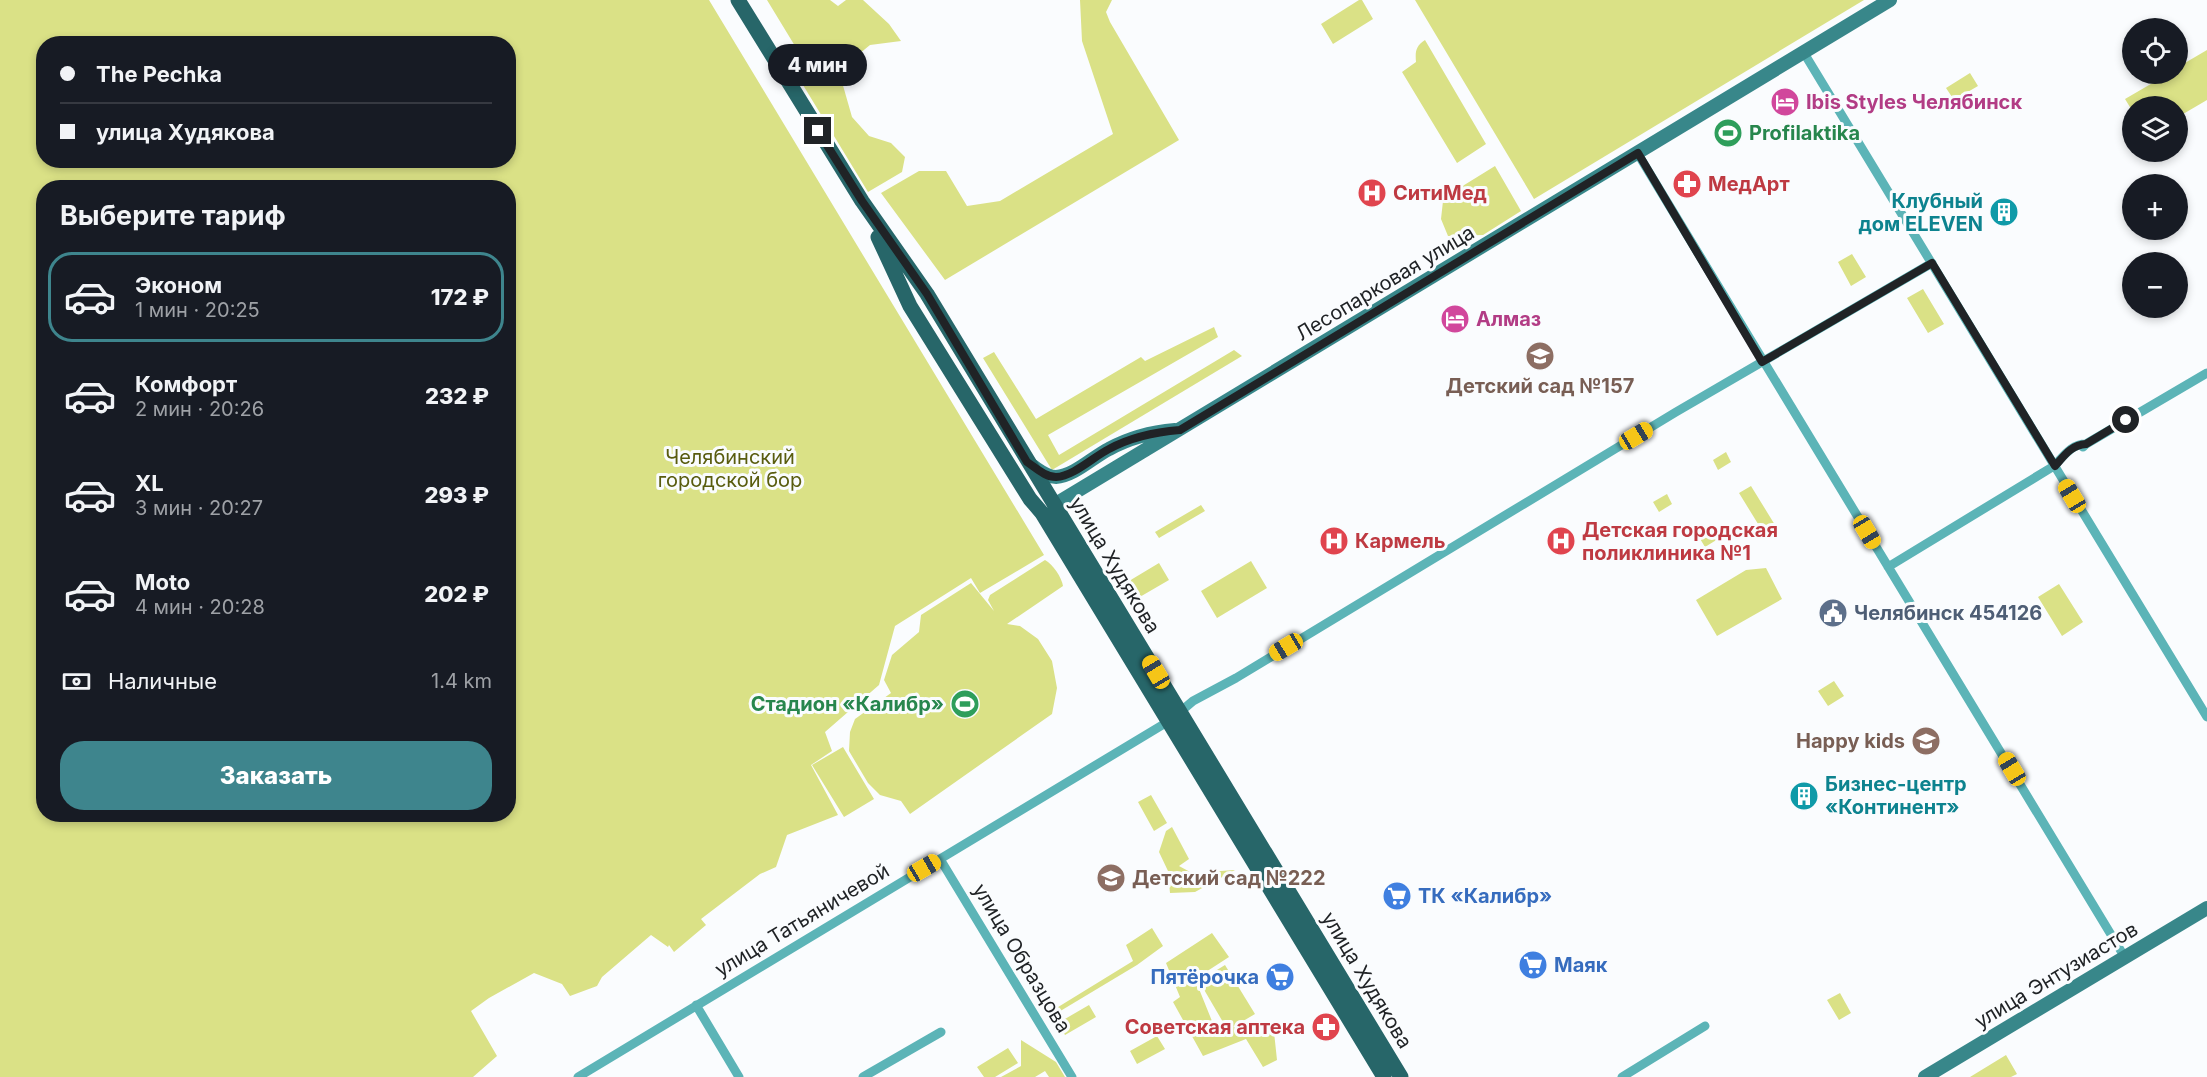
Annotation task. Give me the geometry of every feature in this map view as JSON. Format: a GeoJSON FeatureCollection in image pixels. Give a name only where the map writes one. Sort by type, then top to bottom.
{"type":"FeatureCollection","features":[{"type":"Feature","properties":{"kind":"main road","name":"улица Худякова"},"geometry":{"type":"LineString","coordinates":[[738,0],[862,201],[927,294],[1027,462],[1048,509],[1174,717],[1384,1077]]}},
{"type":"Feature","properties":{"kind":"main road","name":"Лесопарковая улица"},"geometry":{"type":"LineString","coordinates":[[1048,509],[1890,0]]}},
{"type":"Feature","properties":{"kind":"main road","name":"улица Худякова"},"geometry":{"type":"LineString","coordinates":[[862,201],[910,306],[1030,499],[1048,509]]}},
{"type":"Feature","properties":{"kind":"main road"},"geometry":{"type":"LineString","coordinates":[[1027,462],[1044,474],[1053,477],[1063,476],[1107,449],[1127,441],[1153,432],[1180,430]]}},
{"type":"Feature","properties":{"kind":"main road","name":"улица Худякова"},"geometry":{"type":"LineString","coordinates":[[1174,717],[1401,1077]]}},
{"type":"Feature","properties":{"kind":"main road","name":"улица Энтузиастов"},"geometry":{"type":"LineString","coordinates":[[1925,1077],[2207,908]]}},
{"type":"Feature","properties":{"kind":"street"},"geometry":{"type":"LineString","coordinates":[[1804,53],[2207,717]]}},
{"type":"Feature","properties":{"kind":"street"},"geometry":{"type":"LineString","coordinates":[[1638,153],[1762,362],[2124,956]]}},
{"type":"Feature","properties":{"kind":"street","name":"улица Татьяничевой"},"geometry":{"type":"LineString","coordinates":[[578,1077],[1174,717],[1193,701],[1236,678],[1575,472],[1932,263]]}},
{"type":"Feature","properties":{"kind":"street"},"geometry":{"type":"LineString","coordinates":[[1888,567],[2055,466],[2068,451],[2080,444],[2086,444],[2207,373]]}},
{"type":"Feature","properties":{"kind":"street","name":"улица Образцова"},"geometry":{"type":"LineString","coordinates":[[940,859],[1072,1077]]}},
{"type":"Feature","properties":{"kind":"street"},"geometry":{"type":"LineString","coordinates":[[696,1005],[739,1077]]}},
{"type":"Feature","properties":{"kind":"street"},"geometry":{"type":"LineString","coordinates":[[1622,1077],[1705,1026]]}},
{"type":"Feature","properties":{"kind":"street"},"geometry":{"type":"LineString","coordinates":[[863,1077],[941,1032]]}},
{"type":"Feature","properties":{"kind":"green space","name":"Челябинский городской бор"},"geometry":{"type":"Polygon","coordinates":[[[0,0],[709,0],[1044,555],[980,593],[971,578],[895,626],[879,685],[825,732],[832,751],[811,765],[838,815],[787,835],[776,867],[760,874],[701,919],[706,925],[674,952],[669,945],[668,947],[651,935],[602,977],[597,986],[570,996],[562,984],[534,973],[489,998],[471,1011],[497,1056],[473,1077],[0,1077],[0,0]]]}},
{"type":"Feature","properties":{"kind":"green space"},"geometry":{"type":"Polygon","coordinates":[[[767,0],[830,0],[838,6],[846,0],[863,0],[889,24],[901,41],[870,45],[859,54],[842,82],[852,117],[869,136],[891,143],[905,157],[902,172],[868,192],[803,85],[812,74],[767,0]]]}},
{"type":"Feature","properties":{"kind":"green space"},"geometry":{"type":"Polygon","coordinates":[[[1080,0],[1112,0],[1106,12],[1110,22],[1179,140],[945,280],[881,193],[919,171],[946,171],[967,206],[1000,201],[1113,134],[1082,41],[1080,0]]]}},
{"type":"Feature","properties":{"kind":"green space"},"geometry":{"type":"Polygon","coordinates":[[[1362,0],[1373,19],[1333,44],[1321,24],[1362,0]]]}},
{"type":"Feature","properties":{"kind":"green space"},"geometry":{"type":"Polygon","coordinates":[[[1415,0],[1864,0],[1534,199],[1415,0]]]}},
{"type":"Feature","properties":{"kind":"green space"},"geometry":{"type":"Polygon","coordinates":[[[1425,40],[1486,144],[1457,163],[1402,72],[1416,62],[1417,49],[1425,40]]]}},
{"type":"Feature","properties":{"kind":"green space"},"geometry":{"type":"Polygon","coordinates":[[[2207,50],[2207,100],[2188,111],[2188,96],[2130,96],[2151,84],[2188,84],[2188,61],[2207,50]]]}},
{"type":"Feature","properties":{"kind":"green space"},"geometry":{"type":"Polygon","coordinates":[[[1970,73],[1978,86],[1954,100],[1946,88],[1970,73]]]}},
{"type":"Feature","properties":{"kind":"green space"},"geometry":{"type":"Polygon","coordinates":[[[1495,166],[1521,211],[1483,235],[1448,236],[1441,219],[1443,201],[1495,166]]]}},
{"type":"Feature","properties":{"kind":"green space"},"geometry":{"type":"Polygon","coordinates":[[[1852,254],[1866,277],[1851,286],[1838,262],[1852,254]]]}},
{"type":"Feature","properties":{"kind":"green space"},"geometry":{"type":"Polygon","coordinates":[[[1923,289],[1944,324],[1928,333],[1907,298],[1923,289]]]}},
{"type":"Feature","properties":{"kind":"green space"},"geometry":{"type":"Polygon","coordinates":[[[1214,327],[1218,337],[1048,435],[1059,455],[1234,350],[1242,356],[1052,470],[983,358],[994,352],[1036,419],[1141,357],[1145,361],[1214,327]]]}},
{"type":"Feature","properties":{"kind":"green space"},"geometry":{"type":"Polygon","coordinates":[[[1726,452],[1731,462],[1718,470],[1713,460],[1726,452]]]}},
{"type":"Feature","properties":{"kind":"green space"},"geometry":{"type":"Polygon","coordinates":[[[1751,486],[1775,525],[1763,532],[1739,493],[1751,486]]]}},
{"type":"Feature","properties":{"kind":"green space"},"geometry":{"type":"Polygon","coordinates":[[[1667,494],[1672,504],[1659,512],[1653,502],[1667,494]]]}},
{"type":"Feature","properties":{"kind":"green space"},"geometry":{"type":"Polygon","coordinates":[[[1201,505],[1205,511],[1159,538],[1155,532],[1201,505]]]}},
{"type":"Feature","properties":{"kind":"green space"},"geometry":{"type":"Polygon","coordinates":[[[1713,529],[1718,539],[1705,547],[1699,537],[1713,529]]]}},
{"type":"Feature","properties":{"kind":"green space","name":"Стадион «Калибр»"},"geometry":{"type":"Polygon","coordinates":[[[1045,560],[1057,571],[1063,586],[1007,624],[1020,626],[1038,639],[1052,661],[1057,688],[1052,714],[910,814],[901,801],[880,795],[868,783],[849,751],[850,732],[855,719],[891,693],[884,680],[892,655],[919,632],[921,615],[971,583],[994,611],[988,600],[990,595],[1045,560]]]}},
{"type":"Feature","properties":{"kind":"green space"},"geometry":{"type":"Polygon","coordinates":[[[1251,561],[1267,588],[1217,618],[1201,591],[1251,561]]]}},
{"type":"Feature","properties":{"kind":"green space"},"geometry":{"type":"Polygon","coordinates":[[[1159,563],[1169,580],[1138,598],[1129,581],[1159,563]]]}},
{"type":"Feature","properties":{"kind":"green space"},"geometry":{"type":"Polygon","coordinates":[[[1766,568],[1782,599],[1717,636],[1696,600],[1746,570],[1766,568]]]}},
{"type":"Feature","properties":{"kind":"green space"},"geometry":{"type":"Polygon","coordinates":[[[2059,584],[2083,622],[2062,636],[2038,597],[2059,584]]]}},
{"type":"Feature","properties":{"kind":"green space"},"geometry":{"type":"Polygon","coordinates":[[[1834,681],[1844,696],[1828,706],[1818,691],[1834,681]]]}},
{"type":"Feature","properties":{"kind":"green space"},"geometry":{"type":"Polygon","coordinates":[[[843,747],[874,799],[844,817],[812,765],[843,747]]]}},
{"type":"Feature","properties":{"kind":"green space"},"geometry":{"type":"Polygon","coordinates":[[[1151,795],[1167,823],[1154,831],[1138,802],[1151,795]]]}},
{"type":"Feature","properties":{"kind":"green space"},"geometry":{"type":"Polygon","coordinates":[[[1172,827],[1189,859],[1179,866],[1192,873],[1235,870],[1195,892],[1170,893],[1168,871],[1159,852],[1166,831],[1172,827]]]}},
{"type":"Feature","properties":{"kind":"green space"},"geometry":{"type":"Polygon","coordinates":[[[1152,928],[1163,946],[1137,965],[1052,1016],[1050,1012],[1133,961],[1126,945],[1152,928]]]}},
{"type":"Feature","properties":{"kind":"green space"},"geometry":{"type":"Polygon","coordinates":[[[1212,933],[1229,957],[1195,979],[1216,1031],[1227,1029],[1199,981],[1225,965],[1255,1014],[1233,1027],[1250,1024],[1274,1032],[1277,1060],[1263,1067],[1246,1039],[1203,1056],[1173,1002],[1180,997],[1166,963],[1212,933]]]}},
{"type":"Feature","properties":{"kind":"green space"},"geometry":{"type":"Polygon","coordinates":[[[1840,993],[1851,1013],[1839,1020],[1827,1000],[1840,993]]]}},
{"type":"Feature","properties":{"kind":"green space"},"geometry":{"type":"Polygon","coordinates":[[[1089,1005],[1096,1017],[1065,1035],[1058,1023],[1089,1005]]]}},
{"type":"Feature","properties":{"kind":"green space"},"geometry":{"type":"Polygon","coordinates":[[[1157,1036],[1165,1049],[1137,1064],[1130,1051],[1157,1036]]]}},
{"type":"Feature","properties":{"kind":"green space"},"geometry":{"type":"Polygon","coordinates":[[[1021,1040],[1056,1062],[1065,1077],[1049,1077],[1045,1071],[1035,1077],[1001,1077],[1021,1066],[1021,1040]]]}},
{"type":"Feature","properties":{"kind":"green space"},"geometry":{"type":"Polygon","coordinates":[[[1008,1048],[1018,1063],[995,1077],[984,1077],[977,1067],[1008,1048]]]}},
{"type":"Feature","properties":{"kind":"green space"},"geometry":{"type":"Polygon","coordinates":[[[2006,1055],[2017,1074],[2011,1077],[1970,1077],[2006,1055]]]}},
{"type":"Feature","properties":{"kind":"place","name":"Ibis Styles Челябинск"},"geometry":{"type":"Point","coordinates":[1785,102]}},
{"type":"Feature","properties":{"kind":"place","name":"Profilaktika"},"geometry":{"type":"Point","coordinates":[1728,133]}},
{"type":"Feature","properties":{"kind":"place","name":"МедАрт"},"geometry":{"type":"Point","coordinates":[1687,184]}},
{"type":"Feature","properties":{"kind":"place","name":"СитиМед"},"geometry":{"type":"Point","coordinates":[1372,193]}},
{"type":"Feature","properties":{"kind":"place","name":"Клубный дом ELEVEN"},"geometry":{"type":"Point","coordinates":[2004,212]}},
{"type":"Feature","properties":{"kind":"place","name":"Алмаз"},"geometry":{"type":"Point","coordinates":[1455,319]}},
{"type":"Feature","properties":{"kind":"place","name":"Детский сад №157"},"geometry":{"type":"Point","coordinates":[1540,356]}},
{"type":"Feature","properties":{"kind":"place","name":"Кармель"},"geometry":{"type":"Point","coordinates":[1334,541]}},
{"type":"Feature","properties":{"kind":"place","name":"Детская городская поликлиника №1"},"geometry":{"type":"Point","coordinates":[1561,541]}},
{"type":"Feature","properties":{"kind":"place","name":"Челябинск 454126"},"geometry":{"type":"Point","coordinates":[1833,613]}},
{"type":"Feature","properties":{"kind":"place","name":"Стадион «Калибр»"},"geometry":{"type":"Point","coordinates":[965,704]}},
{"type":"Feature","properties":{"kind":"place","name":"Happy kids"},"geometry":{"type":"Point","coordinates":[1926,741]}},
{"type":"Feature","properties":{"kind":"place","name":"Бизнес-центр «Континент»"},"geometry":{"type":"Point","coordinates":[1804,796]}},
{"type":"Feature","properties":{"kind":"place","name":"Детский сад №222"},"geometry":{"type":"Point","coordinates":[1111,878]}},
{"type":"Feature","properties":{"kind":"place","name":"ТК «Калибр»"},"geometry":{"type":"Point","coordinates":[1397,896]}},
{"type":"Feature","properties":{"kind":"place","name":"Маяк"},"geometry":{"type":"Point","coordinates":[1533,965]}},
{"type":"Feature","properties":{"kind":"place","name":"Пятёрочка"},"geometry":{"type":"Point","coordinates":[1280,977]}},
{"type":"Feature","properties":{"kind":"place","name":"Советская аптека"},"geometry":{"type":"Point","coordinates":[1326,1027]}},
{"type":"Feature","properties":{"kind":"route"},"geometry":{"type":"LineString","coordinates":[[818,131],[862,201],[927,294],[1027,462],[1044,474],[1053,477],[1063,476],[1107,449],[1127,441],[1153,432],[1180,430],[1638,153],[1762,362],[1932,263],[2055,466],[2064,453],[2080,444],[2086,444],[2126,420]]}}]}
